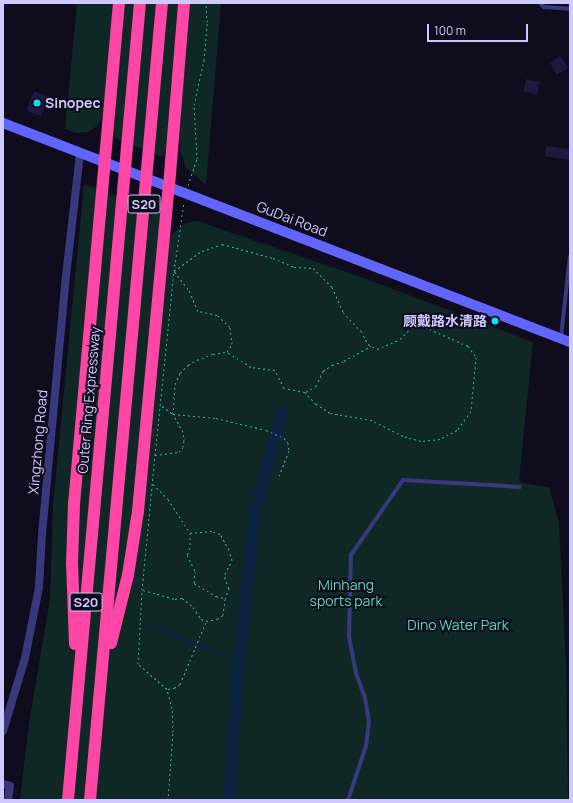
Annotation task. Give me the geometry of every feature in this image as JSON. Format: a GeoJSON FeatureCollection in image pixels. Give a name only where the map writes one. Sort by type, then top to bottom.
{"type":"FeatureCollection","features":[{"type":"Feature","properties":{"kind":"highway"},"geometry":{"type":"LineString","coordinates":[[74,732],[75,634],[72,535],[119,3]]}},
{"type":"Feature","properties":{"kind":"highway","name":"Outer Ring Expressway"},"geometry":{"type":"LineString","coordinates":[[68,800],[140,3]]}},
{"type":"Feature","properties":{"kind":"highway","name":"S20"},"geometry":{"type":"LineString","coordinates":[[90,800],[162,3]]}},
{"type":"Feature","properties":{"kind":"highway"},"geometry":{"type":"LineString","coordinates":[[96,735],[112,637],[128,575],[138,511],[169,186],[184,3]]}},
{"type":"Feature","properties":{"kind":"main road","name":"GuDai Road"},"geometry":{"type":"LineString","coordinates":[[3,123],[565,340]]}},
{"type":"Feature","properties":{"kind":"street","name":"Xingzhong Road"},"geometry":{"type":"LineString","coordinates":[[3,731],[25,658],[39,587],[42,534],[65,285],[80,153]]}},
{"type":"Feature","properties":{"kind":"street"},"geometry":{"type":"LineString","coordinates":[[3,784],[10,786],[8,800]]}},
{"type":"Feature","properties":{"kind":"lane"},"geometry":{"type":"LineString","coordinates":[[540,3],[544,7],[570,10]]}},
{"type":"Feature","properties":{"kind":"lane"},"geometry":{"type":"LineString","coordinates":[[565,340],[570,256]]}},
{"type":"Feature","properties":{"kind":"lane"},"geometry":{"type":"LineString","coordinates":[[348,800],[366,746],[369,721],[365,698],[356,673],[349,637],[351,555],[403,480],[520,487]]}},
{"type":"Feature","properties":{"kind":"path"},"geometry":{"type":"LineString","coordinates":[[168,800],[173,732],[172,708],[167,689],[138,664],[142,590],[174,271],[185,192],[197,159],[194,105],[204,60],[207,22],[206,3]]}},
{"type":"Feature","properties":{"kind":"path"},"geometry":{"type":"LineString","coordinates":[[174,271],[202,251],[222,244],[273,258],[294,266],[313,268],[332,288],[344,312],[361,331],[368,344],[377,349],[400,339],[412,327],[425,327],[468,346],[476,357],[470,411],[457,430],[440,439],[421,441],[403,436],[372,420],[330,413],[316,404],[305,392]]}},
{"type":"Feature","properties":{"kind":"path"},"geometry":{"type":"LineString","coordinates":[[174,271],[188,289],[198,311],[217,315],[230,327],[232,344],[227,352]]}},
{"type":"Feature","properties":{"kind":"path"},"geometry":{"type":"LineString","coordinates":[[173,414],[175,384],[180,373],[188,365],[213,354],[227,352],[251,367],[275,370],[284,388],[305,392],[312,390],[323,371],[332,365],[344,361],[372,346]]}},
{"type":"Feature","properties":{"kind":"path"},"geometry":{"type":"LineString","coordinates":[[155,455],[179,452],[183,447],[184,441],[183,432],[173,414],[161,406]]}},
{"type":"Feature","properties":{"kind":"path"},"geometry":{"type":"LineString","coordinates":[[173,414],[216,418],[266,430],[284,438],[288,443],[289,451],[279,476]]}},
{"type":"Feature","properties":{"kind":"path"},"geometry":{"type":"LineString","coordinates":[[153,483],[168,499],[190,533],[190,548],[187,555],[195,571],[194,583],[216,596],[225,599]]}},
{"type":"Feature","properties":{"kind":"path"},"geometry":{"type":"LineString","coordinates":[[142,590],[175,599],[182,598],[193,607],[202,619],[206,621],[217,619],[223,614],[225,599],[229,588],[225,579],[225,574],[232,560],[225,542],[220,534],[212,531],[190,533]]}},
{"type":"Feature","properties":{"kind":"path"},"geometry":{"type":"LineString","coordinates":[[167,689],[174,688],[180,684],[206,621]]}},
{"type":"Feature","properties":{"kind":"green space"},"geometry":{"type":"Polygon","coordinates":[[[77,3],[115,3],[103,116],[97,126],[88,132],[76,133],[65,129],[77,3]]]}},
{"type":"Feature","properties":{"kind":"green space"},"geometry":{"type":"Polygon","coordinates":[[[125,3],[178,3],[166,148],[163,157],[115,138],[114,127],[125,3]]]}},
{"type":"Feature","properties":{"kind":"green space"},"geometry":{"type":"Polygon","coordinates":[[[190,3],[221,3],[206,185],[186,168],[180,149],[179,134],[190,3]]]}},
{"type":"Feature","properties":{"kind":"green space","name":"Minhang sports park"},"geometry":{"type":"Polygon","coordinates":[[[84,184],[172,217],[171,235],[186,223],[197,221],[358,276],[533,342],[519,480],[522,483],[549,487],[559,523],[566,662],[568,800],[20,800],[29,723],[50,599],[53,506],[84,184]]]}},
{"type":"Feature","properties":{"kind":"building"},"geometry":{"type":"Polygon","coordinates":[[[561,56],[568,68],[557,75],[550,62],[561,56]]]}},
{"type":"Feature","properties":{"kind":"building"},"geometry":{"type":"Polygon","coordinates":[[[526,79],[540,82],[537,95],[523,92],[526,79]]]}},
{"type":"Feature","properties":{"kind":"building","name":"Sinopec"},"geometry":{"type":"Polygon","coordinates":[[[34,91],[49,97],[41,116],[26,110],[34,91]]]}},
{"type":"Feature","properties":{"kind":"building"},"geometry":{"type":"Polygon","coordinates":[[[546,146],[570,149],[570,160],[545,156],[546,146]]]}},
{"type":"Feature","properties":{"kind":"waterway"},"geometry":{"type":"LineString","coordinates":[[229,800],[238,668],[255,513],[282,413]]}},
{"type":"Feature","properties":{"kind":"waterway"},"geometry":{"type":"LineString","coordinates":[[147,625],[239,661]]}},
{"type":"Feature","properties":{"kind":"place","name":"Sinopec"},"geometry":{"type":"Point","coordinates":[37,103]}},
{"type":"Feature","properties":{"kind":"place","name":"顾戴路水清路"},"geometry":{"type":"Point","coordinates":[495,321]}},
{"type":"Feature","properties":{"kind":"park label","name":"Dino Water Park"},"geometry":{"type":"Point","coordinates":[458,625]}}]}
